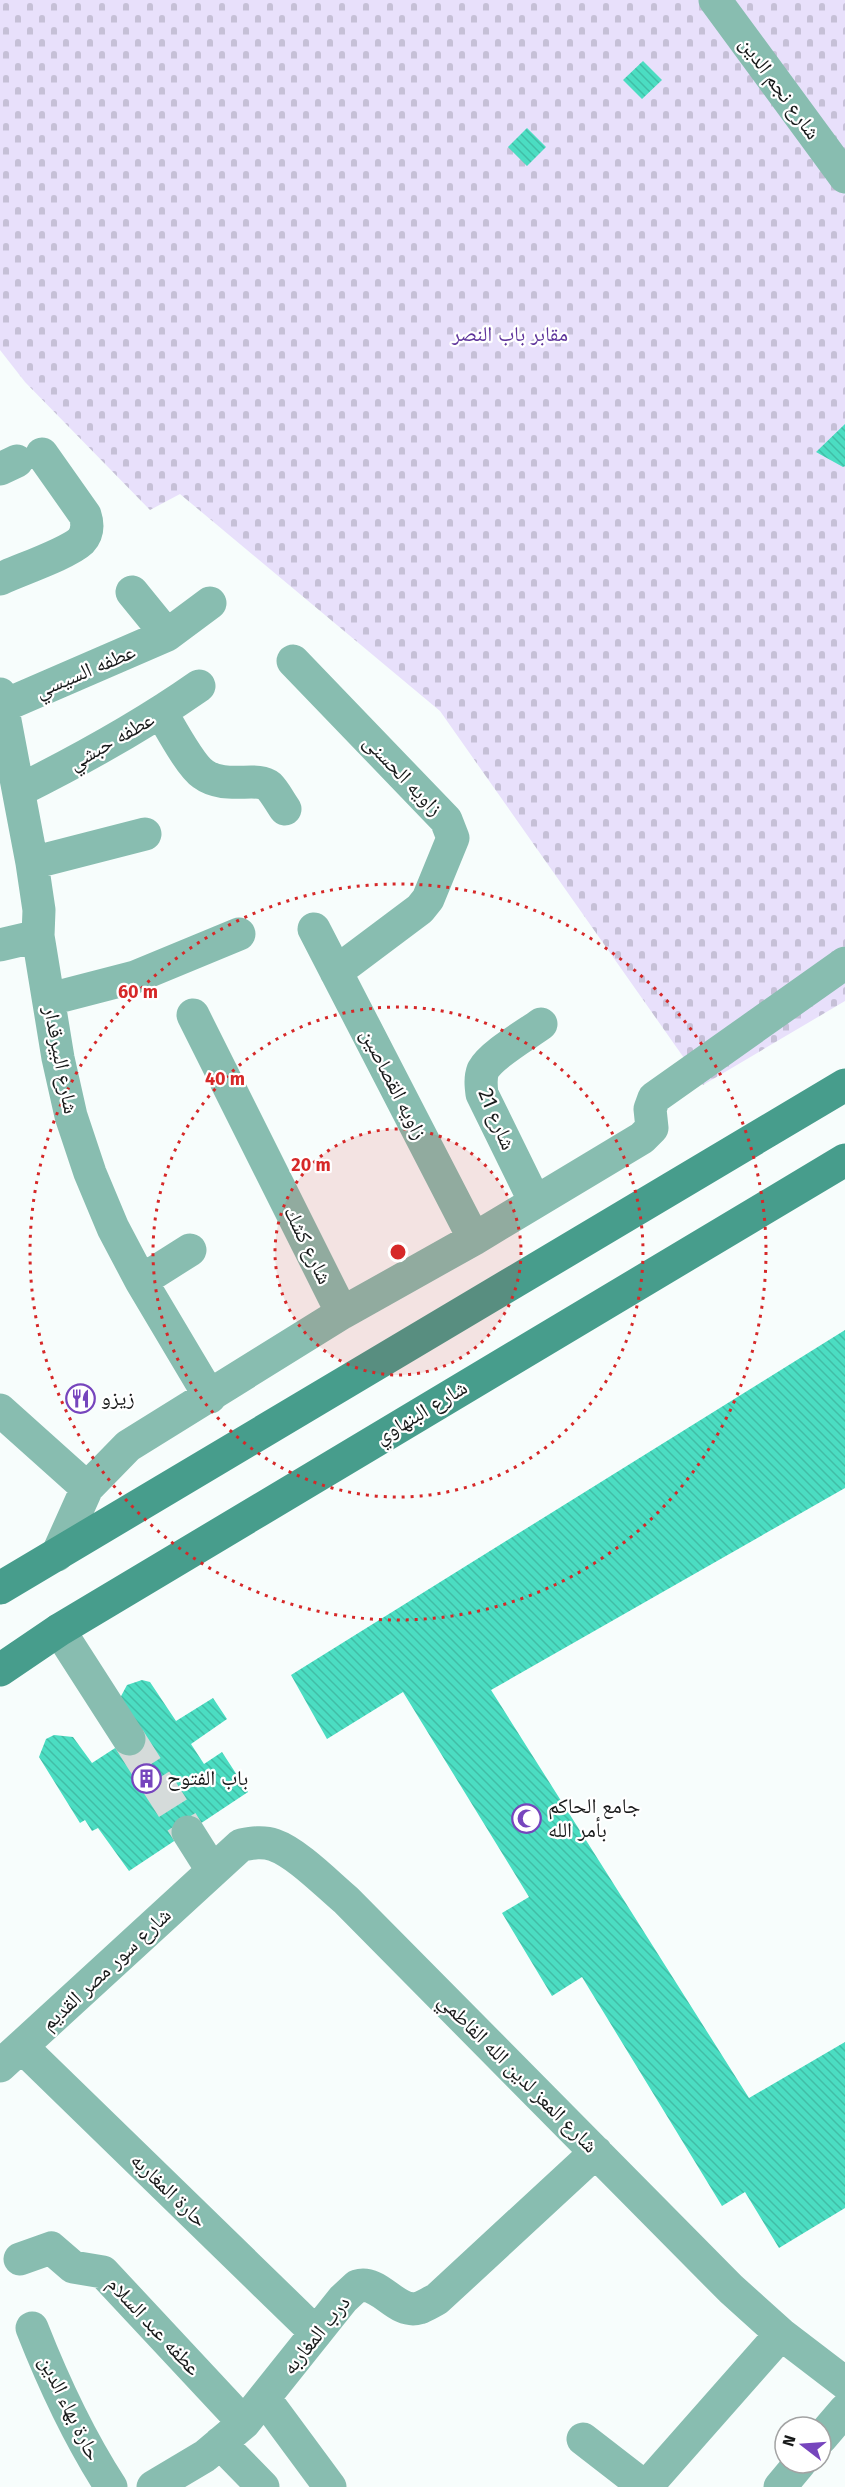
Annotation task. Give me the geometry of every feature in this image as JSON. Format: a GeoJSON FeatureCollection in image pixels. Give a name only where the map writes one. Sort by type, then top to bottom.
{"type":"FeatureCollection","features":[{"type":"Feature","properties":{"kind":"main road"},"geometry":{"type":"LineString","coordinates":[[0,1588],[845,1085]]}},
{"type":"Feature","properties":{"kind":"main road","name":"شارع البنهاوي"},"geometry":{"type":"LineString","coordinates":[[0,1670],[59,1630],[845,1160]]}},
{"type":"Feature","properties":{"kind":"street","name":"شارع نجم الدين"},"geometry":{"type":"LineString","coordinates":[[715,0],[845,177]]}},
{"type":"Feature","properties":{"kind":"street"},"geometry":{"type":"LineString","coordinates":[[0,579],[75,545],[85,535],[87,521],[85,515],[20,461]]}},
{"type":"Feature","properties":{"kind":"street","name":"عطفه السيسي"},"geometry":{"type":"LineString","coordinates":[[132,592],[166,636]]}},
{"type":"Feature","properties":{"kind":"street","name":"عطفه السيسي"},"geometry":{"type":"LineString","coordinates":[[2,700],[166,636],[210,603]]}},
{"type":"Feature","properties":{"kind":"street","name":"زاويه الحسنى"},"geometry":{"type":"LineString","coordinates":[[293,661],[446,820],[453,838],[428,899],[420,909],[336,972]]}},
{"type":"Feature","properties":{"kind":"street","name":"عطفه حبشي"},"geometry":{"type":"LineString","coordinates":[[20,790],[79,761],[161,712],[199,686]]}},
{"type":"Feature","properties":{"kind":"street","name":"شارع البيرقدار"},"geometry":{"type":"LineString","coordinates":[[2,700],[32,863],[39,910],[38,936],[58,1058],[71,1116],[90,1173],[113,1228],[141,1281],[210,1397]]}},
{"type":"Feature","properties":{"kind":"street"},"geometry":{"type":"LineString","coordinates":[[161,712],[204,775],[234,784],[263,782],[285,809]]}},
{"type":"Feature","properties":{"kind":"street"},"geometry":{"type":"LineString","coordinates":[[32,863],[145,834]]}},
{"type":"Feature","properties":{"kind":"street","name":"زاويه القصاصين"},"geometry":{"type":"LineString","coordinates":[[314,929],[474,1239]]}},
{"type":"Feature","properties":{"kind":"street"},"geometry":{"type":"LineString","coordinates":[[50,999],[135,977],[239,934]]}},
{"type":"Feature","properties":{"kind":"street"},"geometry":{"type":"LineString","coordinates":[[0,945],[38,936]]}},
{"type":"Feature","properties":{"kind":"street"},"geometry":{"type":"LineString","coordinates":[[57,1555],[87,1488],[128,1446],[342,1313],[474,1239],[648,1134],[652,1128],[650,1109],[654,1098],[845,963]]}},
{"type":"Feature","properties":{"kind":"street","name":"شارع كشك"},"geometry":{"type":"LineString","coordinates":[[193,1015],[342,1313]]}},
{"type":"Feature","properties":{"kind":"street","name":"شارع 21"},"geometry":{"type":"LineString","coordinates":[[536,1202],[482,1094],[480,1082],[483,1070],[491,1060],[541,1024]]}},
{"type":"Feature","properties":{"kind":"street"},"geometry":{"type":"LineString","coordinates":[[141,1281],[190,1250]]}},
{"type":"Feature","properties":{"kind":"street"},"geometry":{"type":"LineString","coordinates":[[0,1410],[87,1488]]}},
{"type":"Feature","properties":{"kind":"street"},"geometry":{"type":"LineString","coordinates":[[59,1630],[129,1739]]}},
{"type":"Feature","properties":{"kind":"street"},"geometry":{"type":"LineString","coordinates":[[188,1832],[212,1870]]}},
{"type":"Feature","properties":{"kind":"street","name":"شارع المعز لدين الله الفاطمي"},"geometry":{"type":"LineString","coordinates":[[212,1870],[241,1845],[257,1842],[273,1845],[288,1853],[346,1900],[685,2244],[781,2334],[845,2383]]}},
{"type":"Feature","properties":{"kind":"street","name":"شارع سور مصر القديم"},"geometry":{"type":"LineString","coordinates":[[11,2057],[212,1870]]}},
{"type":"Feature","properties":{"kind":"street","name":"حارة المغاربه"},"geometry":{"type":"LineString","coordinates":[[11,2057],[316,2333]]}},
{"type":"Feature","properties":{"kind":"street","name":"درب المغاربه"},"geometry":{"type":"LineString","coordinates":[[153,2487],[205,2456],[232,2433],[266,2398],[343,2299],[357,2286],[363,2284],[408,2308],[417,2309],[437,2299],[596,2152]]}},
{"type":"Feature","properties":{"kind":"street","name":"عطفه عبد السلام"},"geometry":{"type":"LineString","coordinates":[[20,2259],[51,2248],[73,2267],[103,2272],[232,2433]]}},
{"type":"Feature","properties":{"kind":"street","name":"حارة بهاء الدين"},"geometry":{"type":"LineString","coordinates":[[32,2328],[57,2390],[87,2449],[111,2487]]}},
{"type":"Feature","properties":{"kind":"street"},"geometry":{"type":"LineString","coordinates":[[583,2439],[645,2487],[781,2334]]}},
{"type":"Feature","properties":{"kind":"street"},"geometry":{"type":"LineString","coordinates":[[266,2398],[330,2487]]}},
{"type":"Feature","properties":{"kind":"street"},"geometry":{"type":"LineString","coordinates":[[833,2424],[845,2410]]}},
{"type":"Feature","properties":{"kind":"street"},"geometry":{"type":"LineString","coordinates":[[232,2433],[263,2487]]}},
{"type":"Feature","properties":{"kind":"street"},"geometry":{"type":"LineString","coordinates":[[780,2487],[790,2475]]}},
{"type":"Feature","properties":{"kind":"green space","name":"مقابر باب النصر"},"geometry":{"type":"Polygon","coordinates":[[[0,0],[845,0],[845,1001],[703,1085],[440,711],[180,494],[150,510],[25,382],[0,350],[0,0]]]}},
{"type":"Feature","properties":{"kind":"building"},"geometry":{"type":"Polygon","coordinates":[[[643,61],[662,80],[642,99],[623,80],[643,61]]]}},
{"type":"Feature","properties":{"kind":"building"},"geometry":{"type":"Polygon","coordinates":[[[527,128],[546,147],[527,166],[508,147],[527,128]]]}},
{"type":"Feature","properties":{"kind":"building"},"geometry":{"type":"Polygon","coordinates":[[[845,424],[845,466],[843,467],[816,452],[845,424]]]}},
{"type":"Feature","properties":{"kind":"building","name":"جامع الحاكم بأمر الله"},"geometry":{"type":"Polygon","coordinates":[[[845,1330],[845,1488],[491,1690],[749,2098],[845,2042],[845,2208],[779,2248],[745,2192],[722,2206],[582,1977],[552,1996],[502,1913],[529,1897],[403,1692],[327,1739],[291,1675],[845,1330]]]}},
{"type":"Feature","properties":{"kind":"building","name":"باب الفتوح"},"geometry":{"type":"Polygon","coordinates":[[[142,1680],[150,1682],[176,1721],[213,1698],[227,1719],[191,1744],[204,1764],[222,1752],[248,1792],[129,1871],[98,1828],[92,1831],[85,1820],[80,1823],[39,1757],[46,1739],[54,1735],[73,1737],[92,1763],[129,1739],[119,1700],[127,1685],[142,1680]]]}},
{"type":"Feature","properties":{"kind":"tunnel"},"geometry":{"type":"LineString","coordinates":[[129,1739],[188,1832]]}},
{"type":"Feature","properties":{"kind":"place","name":"زيزو"},"geometry":{"type":"Point","coordinates":[80,1398]}},
{"type":"Feature","properties":{"kind":"place","name":"باب الفتوح"},"geometry":{"type":"Point","coordinates":[146,1778]}},
{"type":"Feature","properties":{"kind":"place","name":"جامع الحاكم بأمر الله"},"geometry":{"type":"Point","coordinates":[527,1818]}}]}
